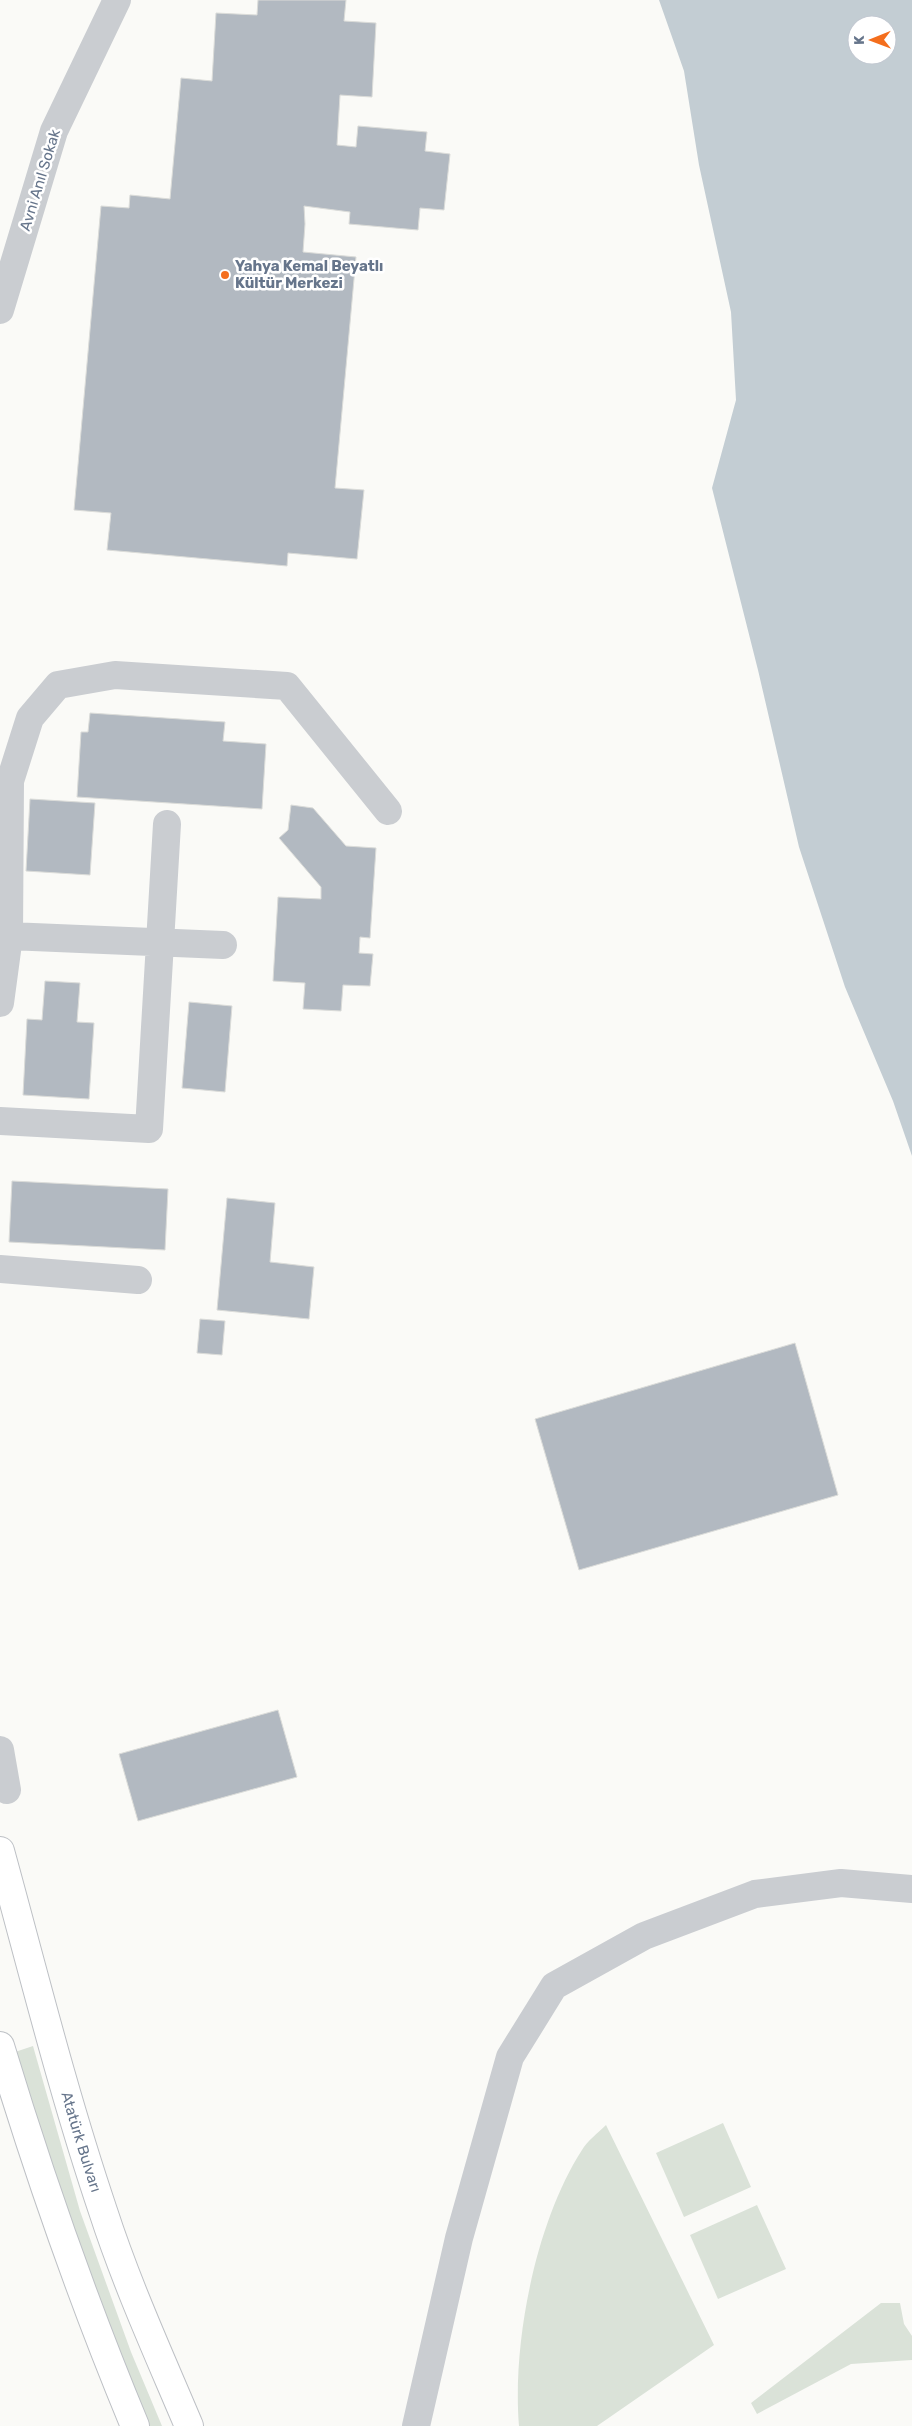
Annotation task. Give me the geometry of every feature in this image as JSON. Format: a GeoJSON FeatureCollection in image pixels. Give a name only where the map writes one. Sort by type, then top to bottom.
{"type":"FeatureCollection","features":[{"type":"Feature","properties":{"kind":"main road","name":"Atatürk Bulvarı"},"geometry":{"type":"LineString","coordinates":[[0,1850],[74,2117],[103,2212],[134,2295],[189,2426]]}},
{"type":"Feature","properties":{"kind":"main road"},"geometry":{"type":"LineString","coordinates":[[0,2046],[47,2198],[91,2320],[134,2426]]}},
{"type":"Feature","properties":{"kind":"street","name":"Avni Anıl Sokak"},"geometry":{"type":"LineString","coordinates":[[0,310],[54,131],[117,0]]}},
{"type":"Feature","properties":{"kind":"street"},"geometry":{"type":"LineString","coordinates":[[0,1003],[9,936],[10,781],[30,718],[58,685],[115,675],[287,686],[388,811]]}},
{"type":"Feature","properties":{"kind":"street"},"geometry":{"type":"LineString","coordinates":[[0,1120],[149,1128],[167,824]]}},
{"type":"Feature","properties":{"kind":"street"},"geometry":{"type":"LineString","coordinates":[[9,936],[223,945]]}},
{"type":"Feature","properties":{"kind":"street"},"geometry":{"type":"LineString","coordinates":[[0,1269],[138,1280]]}},
{"type":"Feature","properties":{"kind":"street"},"geometry":{"type":"LineString","coordinates":[[0,1750],[7,1790]]}},
{"type":"Feature","properties":{"kind":"street"},"geometry":{"type":"LineString","coordinates":[[416,2426],[459,2238],[510,2057],[554,1986],[644,1936],[755,1894],[841,1883],[912,1889]]}},
{"type":"Feature","properties":{"kind":"shaded area"},"geometry":{"type":"Polygon","coordinates":[[[659,0],[912,0],[912,1156],[893,1101],[845,987],[799,847],[758,670],[712,488],[736,400],[731,312],[699,165],[684,71],[659,0]]]}},
{"type":"Feature","properties":{"kind":"shaded area"},"geometry":{"type":"Polygon","coordinates":[[[33,2046],[80,2211],[131,2352],[162,2426],[145,2426],[116,2359],[15,2052],[33,2046]]]}},
{"type":"Feature","properties":{"kind":"shaded area"},"geometry":{"type":"Polygon","coordinates":[[[723,2123],[751,2187],[684,2217],[656,2153],[723,2123]]]}},
{"type":"Feature","properties":{"kind":"shaded area"},"geometry":{"type":"Polygon","coordinates":[[[606,2125],[714,2345],[597,2426],[519,2426],[519,2357],[531,2283],[540,2246],[566,2179],[584,2147],[606,2125]]]}},
{"type":"Feature","properties":{"kind":"shaded area"},"geometry":{"type":"Polygon","coordinates":[[[757,2205],[786,2269],[718,2299],[690,2235],[757,2205]]]}},
{"type":"Feature","properties":{"kind":"shaded area"},"geometry":{"type":"Polygon","coordinates":[[[881,2303],[900,2303],[904,2324],[912,2336],[912,2360],[851,2364],[757,2414],[751,2403],[881,2303]]]}},
{"type":"Feature","properties":{"kind":"building","name":"Yahya Kemal Beyatlı Kültür Merkezi"},"geometry":{"type":"Polygon","coordinates":[[[258,0],[346,0],[344,21],[376,23],[372,97],[340,95],[337,145],[356,147],[358,126],[427,132],[425,151],[450,154],[444,210],[420,208],[418,230],[349,224],[350,212],[304,206],[303,252],[356,257],[335,488],[364,490],[357,559],[288,553],[287,566],[107,550],[111,513],[74,510],[101,206],[129,208],[130,195],[170,199],[181,78],[212,81],[216,13],[257,15],[258,0]]]}},
{"type":"Feature","properties":{"kind":"building"},"geometry":{"type":"Polygon","coordinates":[[[90,713],[225,722],[223,741],[266,744],[262,809],[77,797],[81,732],[88,732],[90,713]]]}},
{"type":"Feature","properties":{"kind":"building"},"geometry":{"type":"Polygon","coordinates":[[[30,799],[95,803],[90,875],[26,871],[30,799]]]}},
{"type":"Feature","properties":{"kind":"building"},"geometry":{"type":"Polygon","coordinates":[[[291,805],[313,808],[346,846],[376,848],[370,938],[360,937],[359,953],[373,954],[370,986],[343,985],[341,1011],[303,1009],[305,983],[273,981],[278,897],[321,899],[321,887],[279,838],[288,830],[291,805]]]}},
{"type":"Feature","properties":{"kind":"building"},"geometry":{"type":"Polygon","coordinates":[[[45,981],[80,983],[77,1022],[94,1023],[89,1099],[23,1095],[27,1019],[42,1020],[45,981]]]}},
{"type":"Feature","properties":{"kind":"building"},"geometry":{"type":"Polygon","coordinates":[[[189,1002],[232,1006],[225,1092],[182,1088],[189,1002]]]}},
{"type":"Feature","properties":{"kind":"building"},"geometry":{"type":"Polygon","coordinates":[[[12,1181],[168,1189],[165,1250],[9,1242],[12,1181]]]}},
{"type":"Feature","properties":{"kind":"building"},"geometry":{"type":"Polygon","coordinates":[[[227,1198],[275,1203],[270,1262],[314,1267],[309,1319],[217,1310],[227,1198]]]}},
{"type":"Feature","properties":{"kind":"building"},"geometry":{"type":"Polygon","coordinates":[[[200,1319],[225,1321],[222,1355],[197,1353],[200,1319]]]}},
{"type":"Feature","properties":{"kind":"building"},"geometry":{"type":"Polygon","coordinates":[[[795,1343],[838,1495],[579,1570],[535,1419],[795,1343]]]}},
{"type":"Feature","properties":{"kind":"building"},"geometry":{"type":"Polygon","coordinates":[[[278,1710],[297,1777],[138,1821],[119,1754],[278,1710]]]}},
{"type":"Feature","properties":{"kind":"place","name":"Yahya Kemal Beyatlı Kültür Merkezi"},"geometry":{"type":"Point","coordinates":[225,275]}}]}
